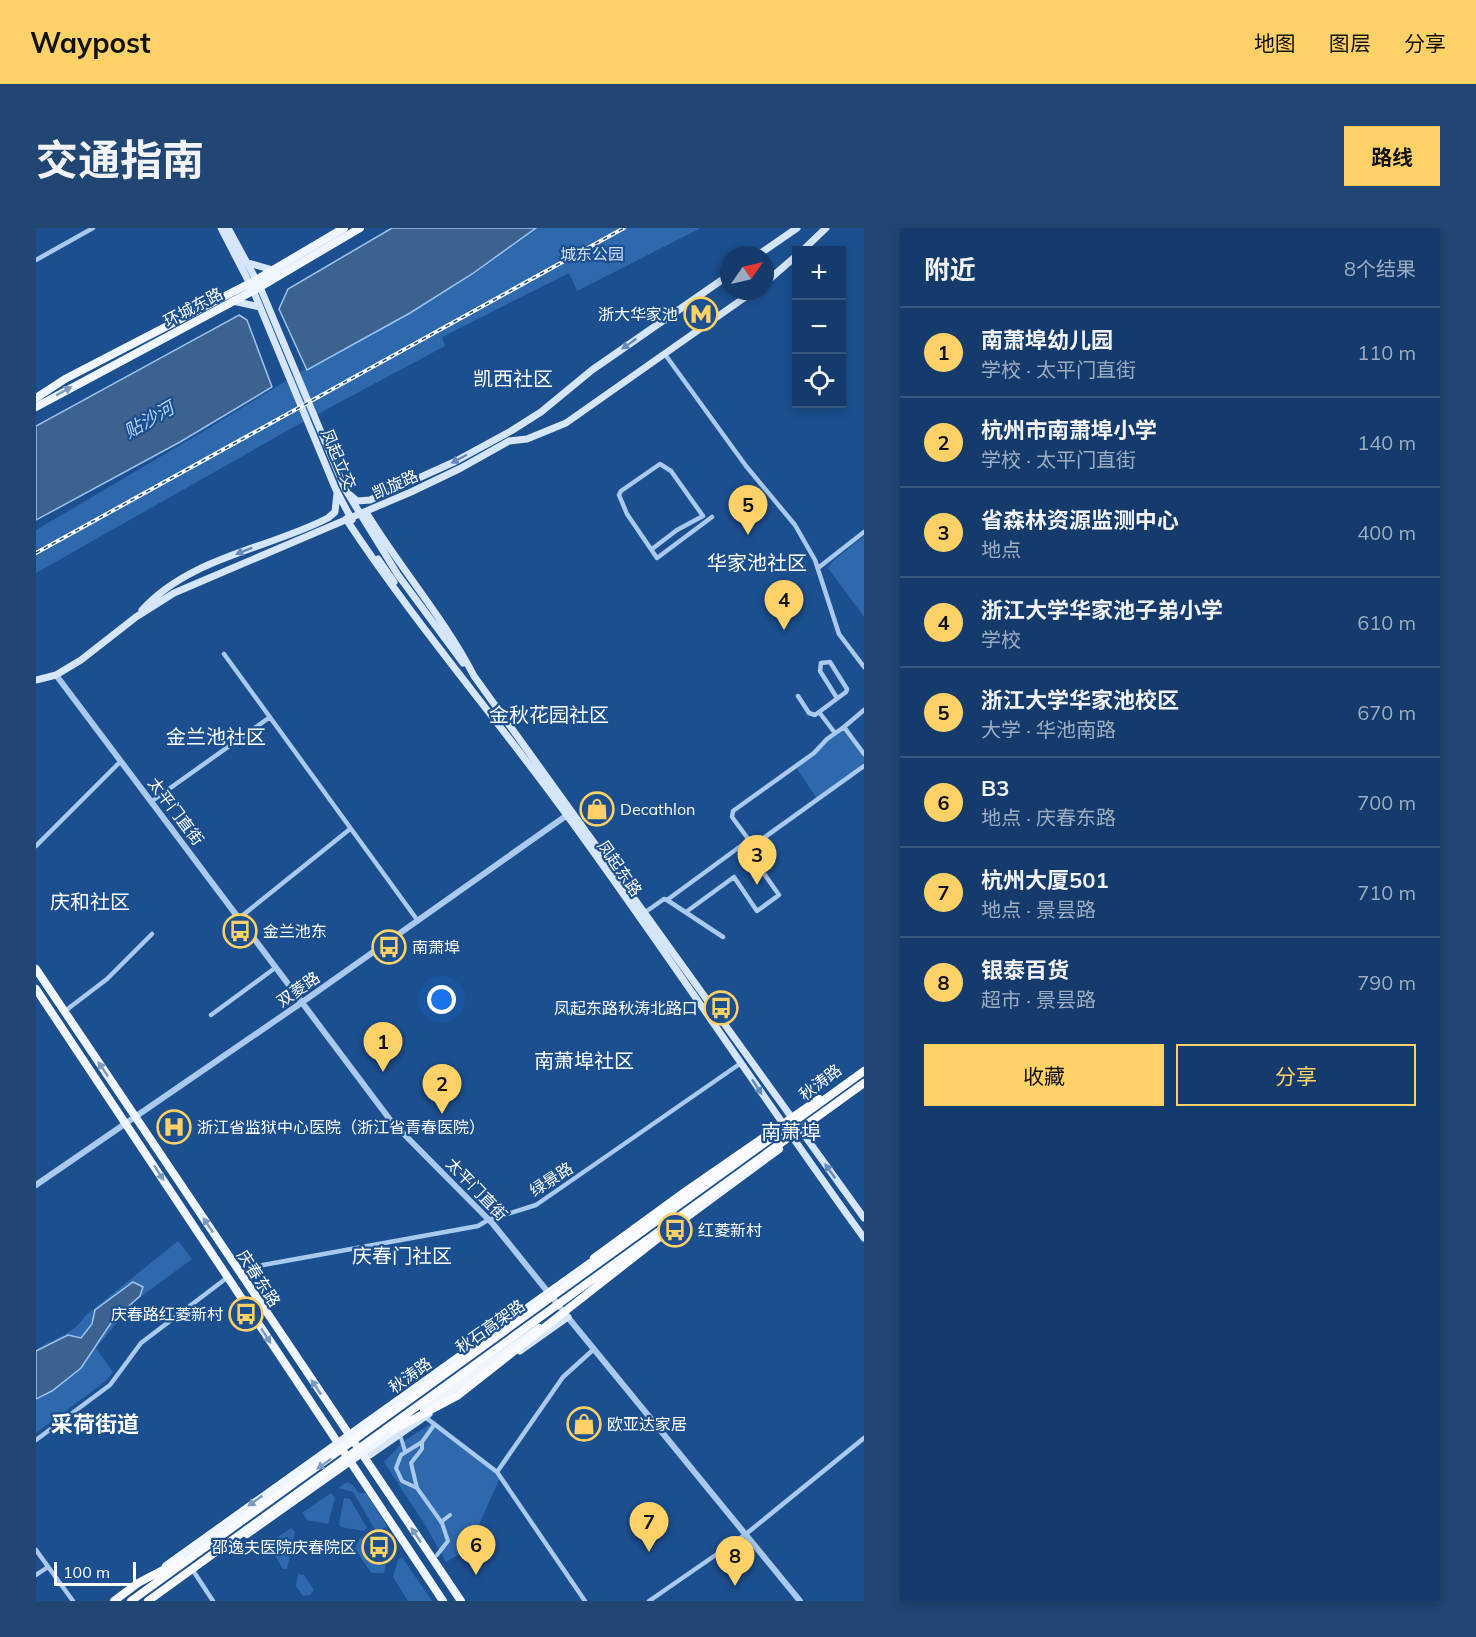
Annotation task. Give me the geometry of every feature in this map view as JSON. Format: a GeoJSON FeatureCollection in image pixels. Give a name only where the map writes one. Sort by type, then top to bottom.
{"type":"FeatureCollection","features":[{"type":"Feature","properties":{"kind":"highway"},"geometry":{"type":"LineString","coordinates":[[572,1275],[787,1119],[864,1070]]}},
{"type":"Feature","properties":{"kind":"highway","name":"秋石高架路"},"geometry":{"type":"LineString","coordinates":[[131,1601],[864,1070]]}},
{"type":"Feature","properties":{"kind":"highway","name":"秋石高架路"},"geometry":{"type":"LineString","coordinates":[[148,1601],[864,1085]]}},
{"type":"Feature","properties":{"kind":"highway"},"geometry":{"type":"LineString","coordinates":[[393,1430],[457,1396],[561,1317],[715,1192]]}},
{"type":"Feature","properties":{"kind":"highway"},"geometry":{"type":"LineString","coordinates":[[114,1601],[138,1583],[209,1545]]}},
{"type":"Feature","properties":{"kind":"main road","name":"凤起立交"},"geometry":{"type":"LineString","coordinates":[[221,228],[255,285],[340,490]]}},
{"type":"Feature","properties":{"kind":"main road","name":"凤起立交"},"geometry":{"type":"LineString","coordinates":[[228,228],[248,263],[260,307],[340,490],[488,710]]}},
{"type":"Feature","properties":{"kind":"main road","name":"环城东路"},"geometry":{"type":"LineString","coordinates":[[36,398],[233,301],[273,270],[344,228]]}},
{"type":"Feature","properties":{"kind":"main road","name":"环城东路"},"geometry":{"type":"LineString","coordinates":[[36,407],[91,372],[360,228]]}},
{"type":"Feature","properties":{"kind":"main road"},"geometry":{"type":"LineString","coordinates":[[771,246],[797,228]]}},
{"type":"Feature","properties":{"kind":"main road"},"geometry":{"type":"LineString","coordinates":[[806,246],[826,228]]}},
{"type":"Feature","properties":{"kind":"main road"},"geometry":{"type":"LineString","coordinates":[[774,275],[792,259]]}},
{"type":"Feature","properties":{"kind":"main road"},"geometry":{"type":"LineString","coordinates":[[248,263],[273,270]]}},
{"type":"Feature","properties":{"kind":"main road"},"geometry":{"type":"LineString","coordinates":[[136,617],[154,596],[195,571],[328,518],[335,512],[340,490],[357,501],[370,500],[454,462],[511,431],[541,412],[592,370],[720,281]]}},
{"type":"Feature","properties":{"kind":"main road","name":"凯旋路"},"geometry":{"type":"LineString","coordinates":[[36,680],[56,675],[81,660],[136,617],[184,588],[366,512],[461,468],[509,441],[527,439],[566,423],[741,300]]}},
{"type":"Feature","properties":{"kind":"main road"},"geometry":{"type":"LineString","coordinates":[[233,301],[260,307]]}},
{"type":"Feature","properties":{"kind":"main road","name":"凤起东路"},"geometry":{"type":"LineString","coordinates":[[366,512],[388,549],[458,646],[474,676],[783,1127],[864,1238]]}},
{"type":"Feature","properties":{"kind":"main road","name":"凤起东路"},"geometry":{"type":"LineString","coordinates":[[346,519],[446,660],[570,813],[864,1218]]}},
{"type":"Feature","properties":{"kind":"main road","name":"凤起立交"},"geometry":{"type":"LineString","coordinates":[[450,652],[474,676]]}},
{"type":"Feature","properties":{"kind":"main road","name":"庆春东路"},"geometry":{"type":"LineString","coordinates":[[36,969],[461,1601]]}},
{"type":"Feature","properties":{"kind":"main road","name":"庆春东路"},"geometry":{"type":"LineString","coordinates":[[36,989],[443,1601]]}},
{"type":"Feature","properties":{"kind":"main road","name":"秋涛路"},"geometry":{"type":"LineString","coordinates":[[119,1601],[572,1275],[864,1070]]}},
{"type":"Feature","properties":{"kind":"main road","name":"秋涛路"},"geometry":{"type":"LineString","coordinates":[[153,1601],[393,1430],[447,1395],[864,1085]]}},
{"type":"Feature","properties":{"kind":"main road"},"geometry":{"type":"LineString","coordinates":[[360,1454],[370,1455],[568,1317]]}},
{"type":"Feature","properties":{"kind":"street"},"geometry":{"type":"LineString","coordinates":[[36,260],[93,228]]}},
{"type":"Feature","properties":{"kind":"street"},"geometry":{"type":"LineString","coordinates":[[664,353],[746,466],[795,525],[818,568],[839,634],[864,667]]}},
{"type":"Feature","properties":{"kind":"street"},"geometry":{"type":"LineString","coordinates":[[651,549],[677,530],[703,516],[672,471],[660,464],[621,491],[620,495],[627,514],[657,558],[712,517]]}},
{"type":"Feature","properties":{"kind":"street"},"geometry":{"type":"LineString","coordinates":[[818,568],[864,532]]}},
{"type":"Feature","properties":{"kind":"street"},"geometry":{"type":"LineString","coordinates":[[224,654],[418,921]]}},
{"type":"Feature","properties":{"kind":"street"},"geometry":{"type":"LineString","coordinates":[[798,696],[812,715],[819,712],[837,698],[847,689],[833,665],[825,662],[819,667],[820,671],[837,698]]}},
{"type":"Feature","properties":{"kind":"street","name":"太平门直街"},"geometry":{"type":"LineString","coordinates":[[56,675],[391,1121],[488,1220],[800,1601]]}},
{"type":"Feature","properties":{"kind":"street"},"geometry":{"type":"LineString","coordinates":[[864,710],[814,753],[733,811],[732,817],[749,840],[758,842],[864,766]]}},
{"type":"Feature","properties":{"kind":"street"},"geometry":{"type":"LineString","coordinates":[[819,712],[836,733]]}},
{"type":"Feature","properties":{"kind":"street"},"geometry":{"type":"LineString","coordinates":[[152,801],[270,717]]}},
{"type":"Feature","properties":{"kind":"street"},"geometry":{"type":"LineString","coordinates":[[844,727],[864,754]]}},
{"type":"Feature","properties":{"kind":"street"},"geometry":{"type":"LineString","coordinates":[[36,846],[121,761]]}},
{"type":"Feature","properties":{"kind":"street","name":"双菱路"},"geometry":{"type":"LineString","coordinates":[[36,1185],[301,1003],[570,813]]}},
{"type":"Feature","properties":{"kind":"street"},"geometry":{"type":"LineString","coordinates":[[238,919],[350,829]]}},
{"type":"Feature","properties":{"kind":"street"},"geometry":{"type":"LineString","coordinates":[[668,900],[749,840]]}},
{"type":"Feature","properties":{"kind":"street"},"geometry":{"type":"LineString","coordinates":[[686,912],[734,877],[757,911],[779,895],[751,855]]}},
{"type":"Feature","properties":{"kind":"street"},"geometry":{"type":"LineString","coordinates":[[644,913],[664,899],[668,900],[723,937]]}},
{"type":"Feature","properties":{"kind":"street"},"geometry":{"type":"LineString","coordinates":[[64,1011],[108,979],[152,934]]}},
{"type":"Feature","properties":{"kind":"street"},"geometry":{"type":"LineString","coordinates":[[211,1015],[275,968]]}},
{"type":"Feature","properties":{"kind":"street","name":"绿景路"},"geometry":{"type":"LineString","coordinates":[[241,1274],[263,1265],[478,1226],[488,1220],[536,1205],[741,1063]]}},
{"type":"Feature","properties":{"kind":"street"},"geometry":{"type":"LineString","coordinates":[[36,1440],[110,1385],[141,1343],[228,1277]]}},
{"type":"Feature","properties":{"kind":"street"},"geometry":{"type":"LineString","coordinates":[[497,1472],[564,1377],[594,1349]]}},
{"type":"Feature","properties":{"kind":"street"},"geometry":{"type":"LineString","coordinates":[[424,1418],[497,1472],[585,1601]]}},
{"type":"Feature","properties":{"kind":"street"},"geometry":{"type":"LineString","coordinates":[[434,1425],[422,1442],[420,1453],[411,1463],[417,1488],[441,1522],[448,1541],[437,1555]]}},
{"type":"Feature","properties":{"kind":"street"},"geometry":{"type":"LineString","coordinates":[[400,1438],[405,1451]]}},
{"type":"Feature","properties":{"kind":"street"},"geometry":{"type":"LineString","coordinates":[[650,1601],[746,1534],[864,1438]]}},
{"type":"Feature","properties":{"kind":"street"},"geometry":{"type":"LineString","coordinates":[[417,1488],[402,1482],[397,1474],[397,1462],[405,1451],[422,1442]]}},
{"type":"Feature","properties":{"kind":"street"},"geometry":{"type":"LineString","coordinates":[[441,1522],[450,1515]]}},
{"type":"Feature","properties":{"kind":"street"},"geometry":{"type":"LineString","coordinates":[[36,1550],[73,1601]]}},
{"type":"Feature","properties":{"kind":"street"},"geometry":{"type":"LineString","coordinates":[[36,1575],[48,1567]]}},
{"type":"Feature","properties":{"kind":"street"},"geometry":{"type":"LineString","coordinates":[[194,1572],[213,1601]]}},
{"type":"Feature","properties":{"kind":"green space","name":"城东公园"},"geometry":{"type":"Polygon","coordinates":[[[536,228],[701,228],[577,291],[569,273],[442,337],[445,346],[301,423],[36,573],[36,530],[204,431],[536,228]]]}},
{"type":"Feature","properties":{"kind":"green space"},"geometry":{"type":"Polygon","coordinates":[[[864,536],[864,617],[828,568],[833,561],[864,536]]]}},
{"type":"Feature","properties":{"kind":"green space"},"geometry":{"type":"Polygon","coordinates":[[[844,727],[864,754],[864,766],[818,800],[795,766],[844,727]]]}},
{"type":"Feature","properties":{"kind":"green space"},"geometry":{"type":"Polygon","coordinates":[[[178,1241],[192,1259],[134,1302],[96,1348],[113,1372],[106,1381],[36,1433],[36,1350],[69,1332],[85,1316],[178,1241]]]}},
{"type":"Feature","properties":{"kind":"green space"},"geometry":{"type":"Polygon","coordinates":[[[435,1421],[500,1478],[468,1549],[446,1562],[384,1462],[404,1441],[435,1421]]]}},
{"type":"Feature","properties":{"kind":"green space"},"geometry":{"type":"Polygon","coordinates":[[[347,1482],[353,1485],[359,1493],[366,1493],[387,1526],[377,1533],[353,1492],[338,1488],[347,1482]]]}},
{"type":"Feature","properties":{"kind":"green space"},"geometry":{"type":"Polygon","coordinates":[[[331,1493],[335,1498],[328,1524],[307,1520],[302,1513],[331,1493]]]}},
{"type":"Feature","properties":{"kind":"green space"},"geometry":{"type":"Polygon","coordinates":[[[344,1498],[350,1499],[367,1528],[364,1531],[341,1527],[339,1524],[344,1498]]]}},
{"type":"Feature","properties":{"kind":"green space"},"geometry":{"type":"Polygon","coordinates":[[[291,1528],[295,1532],[287,1569],[283,1569],[268,1544],[291,1528]]]}},
{"type":"Feature","properties":{"kind":"green space"},"geometry":{"type":"Polygon","coordinates":[[[360,1538],[373,1542],[386,1562],[384,1573],[371,1573],[355,1548],[360,1538]]]}},
{"type":"Feature","properties":{"kind":"green space"},"geometry":{"type":"Polygon","coordinates":[[[402,1557],[432,1601],[408,1601],[393,1577],[398,1560],[402,1557]]]}},
{"type":"Feature","properties":{"kind":"green space"},"geometry":{"type":"Polygon","coordinates":[[[298,1574],[304,1575],[314,1590],[310,1595],[303,1596],[296,1586],[298,1574]]]}},
{"type":"Feature","properties":{"kind":"water"},"geometry":{"type":"Polygon","coordinates":[[[392,228],[536,228],[472,274],[410,313],[307,370],[279,309],[288,289],[392,228]]]}},
{"type":"Feature","properties":{"kind":"water","name":"贴沙河"},"geometry":{"type":"Polygon","coordinates":[[[239,315],[247,320],[272,387],[180,442],[36,520],[36,426],[239,315]]]}},
{"type":"Feature","properties":{"kind":"water"},"geometry":{"type":"Polygon","coordinates":[[[133,1282],[143,1287],[140,1296],[113,1320],[81,1368],[52,1391],[36,1399],[36,1351],[68,1335],[81,1338],[92,1324],[95,1310],[133,1282]]]}},
{"type":"Feature","properties":{"kind":"railway"},"geometry":{"type":"LineString","coordinates":[[36,553],[624,228]]}},
{"type":"Feature","properties":{"kind":"place","name":"浙大华家池"},"geometry":{"type":"Point","coordinates":[701,314]}},
{"type":"Feature","properties":{"kind":"place","name":"浙江大学华家池校区"},"geometry":{"type":"Point","coordinates":[748,535]}},
{"type":"Feature","properties":{"kind":"place","name":"浙江大学华家池子弟小学"},"geometry":{"type":"Point","coordinates":[784,630]}},
{"type":"Feature","properties":{"kind":"place","name":"Decathlon"},"geometry":{"type":"Point","coordinates":[597,809]}},
{"type":"Feature","properties":{"kind":"place","name":"省森林资源监测中心"},"geometry":{"type":"Point","coordinates":[757,885]}},
{"type":"Feature","properties":{"kind":"place","name":"金兰池东"},"geometry":{"type":"Point","coordinates":[240,931]}},
{"type":"Feature","properties":{"kind":"place","name":"南萧埠"},"geometry":{"type":"Point","coordinates":[389,947]}},
{"type":"Feature","properties":{"kind":"place","name":"凤起东路秋涛北路口"},"geometry":{"type":"Point","coordinates":[721,1008]}},
{"type":"Feature","properties":{"kind":"place","name":"南萧埠幼儿园"},"geometry":{"type":"Point","coordinates":[383,1072]}},
{"type":"Feature","properties":{"kind":"place","name":"杭州市南萧埠小学"},"geometry":{"type":"Point","coordinates":[442,1114]}},
{"type":"Feature","properties":{"kind":"place","name":"浙江省监狱中心医院（浙江省青春医院）"},"geometry":{"type":"Point","coordinates":[174,1127]}},
{"type":"Feature","properties":{"kind":"place","name":"红菱新村"},"geometry":{"type":"Point","coordinates":[675,1230]}},
{"type":"Feature","properties":{"kind":"place","name":"庆春路红菱新村"},"geometry":{"type":"Point","coordinates":[246,1314]}},
{"type":"Feature","properties":{"kind":"place","name":"欧亚达家居"},"geometry":{"type":"Point","coordinates":[584,1424]}},
{"type":"Feature","properties":{"kind":"place","name":"邵逸夫医院庆春院区"},"geometry":{"type":"Point","coordinates":[379,1547]}},
{"type":"Feature","properties":{"kind":"place","name":"杭州大厦501"},"geometry":{"type":"Point","coordinates":[649,1552]}},
{"type":"Feature","properties":{"kind":"place","name":"B3"},"geometry":{"type":"Point","coordinates":[476,1575]}},
{"type":"Feature","properties":{"kind":"place","name":"银泰百货"},"geometry":{"type":"Point","coordinates":[735,1586]}},
{"type":"Feature","properties":{"kind":"district","name":"凯西社区"},"geometry":{"type":"Point","coordinates":[513,379]}},
{"type":"Feature","properties":{"kind":"district","name":"华家池社区"},"geometry":{"type":"Point","coordinates":[757,563]}},
{"type":"Feature","properties":{"kind":"district","name":"金秋花园社区"},"geometry":{"type":"Point","coordinates":[549,715]}},
{"type":"Feature","properties":{"kind":"district","name":"金兰池社区"},"geometry":{"type":"Point","coordinates":[216,737]}},
{"type":"Feature","properties":{"kind":"district","name":"庆和社区"},"geometry":{"type":"Point","coordinates":[90,902]}},
{"type":"Feature","properties":{"kind":"district","name":"南萧埠社区"},"geometry":{"type":"Point","coordinates":[584,1061]}},
{"type":"Feature","properties":{"kind":"district","name":"南萧埠"},"geometry":{"type":"Point","coordinates":[791,1132]}},
{"type":"Feature","properties":{"kind":"district","name":"庆春门社区"},"geometry":{"type":"Point","coordinates":[402,1256]}},
{"type":"Feature","properties":{"kind":"district","name":"采荷街道"},"geometry":{"type":"Point","coordinates":[95,1424]}}]}
